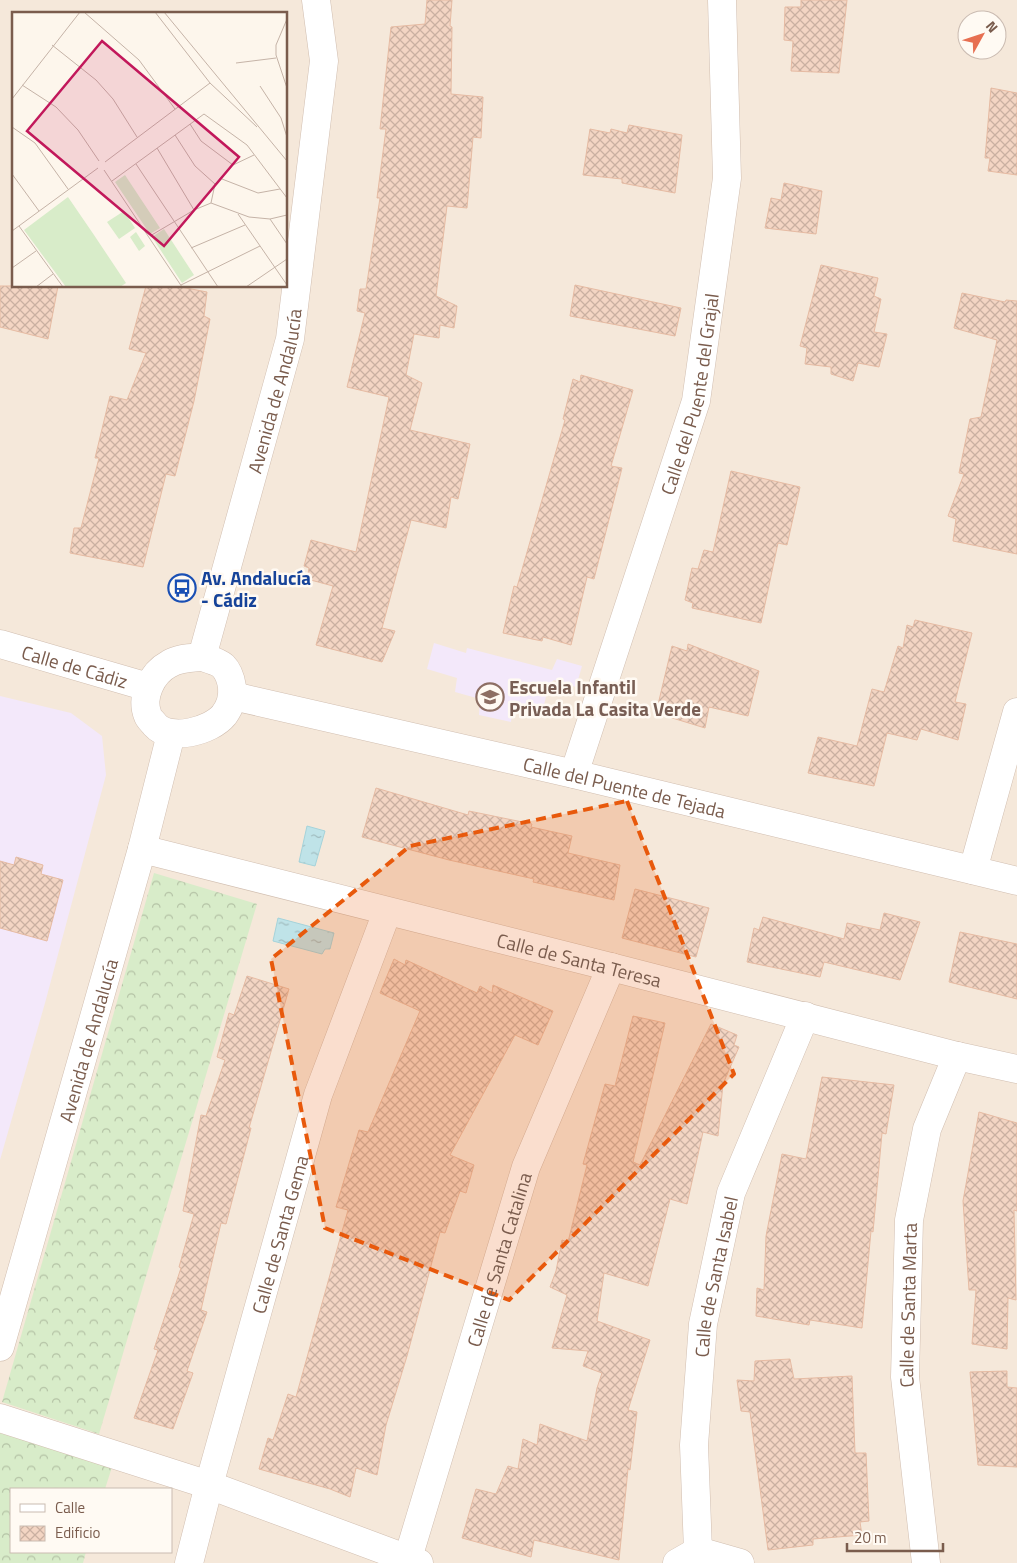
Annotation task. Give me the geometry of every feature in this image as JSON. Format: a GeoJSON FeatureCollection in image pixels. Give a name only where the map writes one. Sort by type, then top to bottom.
{"type":"FeatureCollection","features":[{"type":"Feature","properties":{"kind":"street","name":"Avenida de Andalucía"},"geometry":{"type":"LineString","coordinates":[[202,657],[290,339],[324,61],[316,0]]}},
{"type":"Feature","properties":{"kind":"street","name":"Calle del Puente del Grajal"},"geometry":{"type":"LineString","coordinates":[[574,774],[696,401],[727,178],[722,0]]}},
{"type":"Feature","properties":{"kind":"street","name":"Calle de Cádiz"},"geometry":{"type":"LineString","coordinates":[[0,644],[148,687]]}},
{"type":"Feature","properties":{"kind":"street"},"geometry":{"type":"LineString","coordinates":[[202,657],[223,666],[231,679],[233,696],[224,716],[208,726],[191,733],[171,734],[158,728],[148,717],[146,701],[148,687],[158,672],[170,663],[184,658],[202,657]]}},
{"type":"Feature","properties":{"kind":"street","name":"Calle del Puente de Tejada"},"geometry":{"type":"LineString","coordinates":[[233,696],[574,774],[1017,881]]}},
{"type":"Feature","properties":{"kind":"street"},"geometry":{"type":"LineString","coordinates":[[973,870],[1017,712]]}},
{"type":"Feature","properties":{"kind":"street","name":"Avenida de Andalucía"},"geometry":{"type":"LineString","coordinates":[[0,1346],[142,849],[171,734]]}},
{"type":"Feature","properties":{"kind":"street","name":"Calle de Santa Teresa"},"geometry":{"type":"LineString","coordinates":[[142,849],[957,1056],[1017,1069]]}},
{"type":"Feature","properties":{"kind":"street","name":"Calle de Santa Gema"},"geometry":{"type":"LineString","coordinates":[[189,1563],[318,1095],[387,912]]}},
{"type":"Feature","properties":{"kind":"street","name":"Calle de Santa Catalina"},"geometry":{"type":"LineString","coordinates":[[413,1561],[526,1167],[612,967]]}},
{"type":"Feature","properties":{"kind":"street","name":"Calle de Santa Isabel"},"geometry":{"type":"LineString","coordinates":[[688,1557],[703,1324],[731,1193],[804,1016]]}},
{"type":"Feature","properties":{"kind":"street","name":"Calle de Santa Marta"},"geometry":{"type":"LineString","coordinates":[[926,1563],[905,1378],[909,1220],[926,1129],[957,1056]]}},
{"type":"Feature","properties":{"kind":"street"},"geometry":{"type":"LineString","coordinates":[[0,1418],[209,1485],[413,1561]]}},
{"type":"Feature","properties":{"kind":"street"},"geometry":{"type":"LineString","coordinates":[[688,1557],[740,1563]]}},
{"type":"Feature","properties":{"kind":"highlighted area"},"geometry":{"type":"Polygon","coordinates":[[[627,801],[734,1074],[509,1300],[325,1228],[271,959],[410,846],[627,801]]]}},
{"type":"Feature","properties":{"kind":"shaded area"},"geometry":{"type":"Polygon","coordinates":[[[0,0],[1017,0],[1017,1563],[0,1563],[0,0]]]}},
{"type":"Feature","properties":{"kind":"shaded area"},"geometry":{"type":"Polygon","coordinates":[[[434,643],[466,653],[467,648],[552,670],[557,659],[582,666],[576,687],[554,680],[549,684],[544,705],[548,707],[547,717],[512,709],[511,722],[479,715],[480,699],[455,692],[457,678],[427,669],[434,643]]]}},
{"type":"Feature","properties":{"kind":"shaded area"},"geometry":{"type":"Polygon","coordinates":[[[0,696],[71,713],[102,736],[106,775],[45,1003],[0,1160],[0,696]]]}},
{"type":"Feature","properties":{"kind":"green space"},"geometry":{"type":"Polygon","coordinates":[[[154,873],[257,904],[99,1434],[2,1402],[154,873]]]}},
{"type":"Feature","properties":{"kind":"green space"},"geometry":{"type":"Polygon","coordinates":[[[0,1433],[112,1467],[105,1488],[10,1488],[10,1553],[86,1553],[83,1563],[0,1563],[0,1433]]]}},
{"type":"Feature","properties":{"kind":"water"},"geometry":{"type":"Polygon","coordinates":[[[307,826],[325,831],[315,866],[299,862],[307,826]]]}},
{"type":"Feature","properties":{"kind":"water"},"geometry":{"type":"Polygon","coordinates":[[[278,918],[334,933],[330,949],[325,949],[322,954],[273,941],[278,918]]]}},
{"type":"Feature","properties":{"kind":"building"},"geometry":{"type":"Polygon","coordinates":[[[427,0],[452,0],[450,26],[452,27],[451,94],[483,97],[481,138],[473,137],[467,208],[447,206],[436,296],[457,306],[454,328],[440,325],[439,338],[414,334],[406,375],[422,383],[410,430],[470,444],[458,499],[451,497],[446,528],[411,520],[382,628],[395,631],[382,662],[316,645],[333,586],[307,579],[309,568],[304,566],[311,540],[356,552],[389,397],[347,387],[365,313],[357,311],[360,289],[366,289],[380,198],[377,198],[386,129],[380,129],[391,27],[425,24],[427,0]]]}},
{"type":"Feature","properties":{"kind":"building"},"geometry":{"type":"Polygon","coordinates":[[[801,0],[847,0],[839,73],[791,71],[793,41],[784,40],[785,7],[801,7],[801,0]]]}},
{"type":"Feature","properties":{"kind":"building"},"geometry":{"type":"Polygon","coordinates":[[[991,88],[1017,93],[1017,175],[988,171],[990,158],[985,158],[991,88]]]}},
{"type":"Feature","properties":{"kind":"building"},"geometry":{"type":"Polygon","coordinates":[[[629,125],[682,135],[675,193],[622,183],[622,179],[583,175],[590,129],[610,133],[611,129],[627,133],[629,125]]]}},
{"type":"Feature","properties":{"kind":"building"},"geometry":{"type":"Polygon","coordinates":[[[784,183],[822,191],[816,234],[765,228],[771,198],[781,200],[784,183]]]}},
{"type":"Feature","properties":{"kind":"building"},"geometry":{"type":"Polygon","coordinates":[[[821,265],[878,278],[874,296],[881,299],[874,332],[887,334],[879,367],[858,363],[853,381],[831,374],[831,367],[805,364],[807,348],[800,346],[821,265]]]}},
{"type":"Feature","properties":{"kind":"building"},"geometry":{"type":"Polygon","coordinates":[[[575,285],[681,308],[675,336],[570,316],[575,285]]]}},
{"type":"Feature","properties":{"kind":"building"},"geometry":{"type":"Polygon","coordinates":[[[0,286],[12,286],[12,288],[58,288],[48,339],[0,327],[0,286]]]}},
{"type":"Feature","properties":{"kind":"building"},"geometry":{"type":"Polygon","coordinates":[[[145,288],[186,288],[207,292],[204,316],[210,319],[194,401],[175,476],[166,474],[143,567],[70,553],[74,528],[81,528],[99,458],[95,458],[110,396],[127,400],[146,353],[129,349],[145,288]]]}},
{"type":"Feature","properties":{"kind":"building"},"geometry":{"type":"Polygon","coordinates":[[[962,293],[1005,302],[1006,300],[1017,301],[1017,554],[953,541],[956,519],[948,516],[964,474],[959,473],[970,419],[981,417],[997,340],[954,328],[962,293]]]}},
{"type":"Feature","properties":{"kind":"building"},"geometry":{"type":"Polygon","coordinates":[[[581,375],[633,390],[611,466],[622,468],[594,579],[587,577],[571,645],[543,637],[542,641],[503,633],[514,586],[517,587],[565,420],[563,419],[573,379],[580,382],[581,375]]]}},
{"type":"Feature","properties":{"kind":"building"},"geometry":{"type":"Polygon","coordinates":[[[731,471],[800,487],[787,545],[778,543],[761,623],[692,608],[693,603],[685,600],[692,568],[698,569],[704,550],[713,552],[731,471]]]}},
{"type":"Feature","properties":{"kind":"building"},"geometry":{"type":"Polygon","coordinates":[[[915,620],[972,633],[955,702],[966,704],[958,740],[921,729],[917,740],[887,733],[874,786],[808,773],[818,737],[857,746],[872,689],[884,692],[898,646],[903,648],[907,625],[913,627],[915,620]]]}},
{"type":"Feature","properties":{"kind":"building"},"geometry":{"type":"Polygon","coordinates":[[[688,644],[759,671],[748,716],[709,707],[705,728],[656,713],[672,646],[687,651],[688,644]]]}},
{"type":"Feature","properties":{"kind":"building"},"geometry":{"type":"Polygon","coordinates":[[[376,788],[468,815],[469,811],[532,824],[531,827],[572,836],[568,853],[620,865],[614,900],[533,882],[534,879],[449,860],[362,837],[376,788]]]}},
{"type":"Feature","properties":{"kind":"building"},"geometry":{"type":"Polygon","coordinates":[[[16,857],[43,865],[41,874],[63,880],[47,941],[0,928],[0,861],[14,865],[16,857]]]}},
{"type":"Feature","properties":{"kind":"building"},"geometry":{"type":"Polygon","coordinates":[[[635,889],[709,908],[696,957],[622,938],[635,889]]]}},
{"type":"Feature","properties":{"kind":"building"},"geometry":{"type":"Polygon","coordinates":[[[884,913],[920,922],[900,980],[824,962],[820,977],[747,962],[754,928],[759,930],[763,917],[844,939],[847,923],[880,930],[884,913]]]}},
{"type":"Feature","properties":{"kind":"building"},"geometry":{"type":"Polygon","coordinates":[[[960,932],[1017,944],[1017,999],[949,982],[960,932]]]}},
{"type":"Feature","properties":{"kind":"building"},"geometry":{"type":"Polygon","coordinates":[[[394,959],[405,965],[406,960],[477,993],[480,986],[492,993],[493,985],[553,1011],[538,1045],[515,1035],[450,1155],[474,1165],[466,1193],[460,1191],[445,1233],[440,1232],[407,1356],[386,1425],[377,1475],[356,1468],[350,1497],[330,1489],[259,1469],[268,1438],[273,1440],[288,1394],[296,1397],[348,1210],[336,1207],[359,1130],[368,1132],[420,1011],[380,993],[394,959]]]}},
{"type":"Feature","properties":{"kind":"building"},"geometry":{"type":"Polygon","coordinates":[[[247,976],[289,989],[249,1128],[251,1128],[226,1224],[221,1223],[201,1310],[207,1312],[187,1371],[193,1373],[173,1429],[134,1418],[158,1350],[154,1349],[181,1268],[179,1267],[194,1214],[183,1211],[201,1115],[206,1116],[225,1060],[217,1057],[229,1013],[234,1015],[247,976]]]}},
{"type":"Feature","properties":{"kind":"building"},"geometry":{"type":"Polygon","coordinates":[[[633,1016],[665,1023],[633,1162],[640,1165],[711,1024],[737,1035],[734,1045],[739,1047],[723,1084],[718,1136],[703,1132],[687,1204],[670,1199],[648,1286],[604,1273],[597,1321],[650,1340],[628,1410],[637,1412],[630,1470],[628,1469],[619,1560],[534,1540],[531,1557],[462,1538],[476,1489],[496,1494],[508,1466],[518,1469],[523,1439],[537,1445],[540,1424],[587,1441],[597,1388],[602,1373],[583,1366],[588,1351],[552,1348],[567,1295],[550,1287],[556,1271],[562,1240],[568,1242],[587,1165],[583,1164],[605,1084],[615,1086],[633,1016]]]}},
{"type":"Feature","properties":{"kind":"building"},"geometry":{"type":"Polygon","coordinates":[[[822,1077],[894,1085],[886,1134],[882,1133],[862,1328],[810,1320],[809,1325],[756,1316],[757,1288],[764,1290],[766,1236],[782,1154],[806,1159],[822,1077]]]}},
{"type":"Feature","properties":{"kind":"building"},"geometry":{"type":"Polygon","coordinates":[[[979,1112],[1017,1123],[1017,1211],[1014,1210],[1016,1300],[1008,1298],[1007,1349],[972,1344],[976,1290],[969,1290],[963,1201],[979,1112]]]}},
{"type":"Feature","properties":{"kind":"building"},"geometry":{"type":"Polygon","coordinates":[[[790,1359],[794,1379],[852,1376],[855,1453],[866,1453],[869,1521],[860,1522],[862,1535],[813,1539],[813,1545],[768,1550],[750,1412],[741,1411],[737,1380],[754,1381],[755,1361],[790,1359]]]}},
{"type":"Feature","properties":{"kind":"building"},"geometry":{"type":"Polygon","coordinates":[[[1007,1371],[1007,1387],[1017,1388],[1017,1467],[978,1465],[970,1372],[1007,1371]]]}},
{"type":"Feature","properties":{"kind":"place","name":"Av. Andalucía - Cádiz"},"geometry":{"type":"Point","coordinates":[182,588]}},
{"type":"Feature","properties":{"kind":"place","name":"Escuela Infantil Privada La Casita Verde"},"geometry":{"type":"Point","coordinates":[490,697]}}]}
